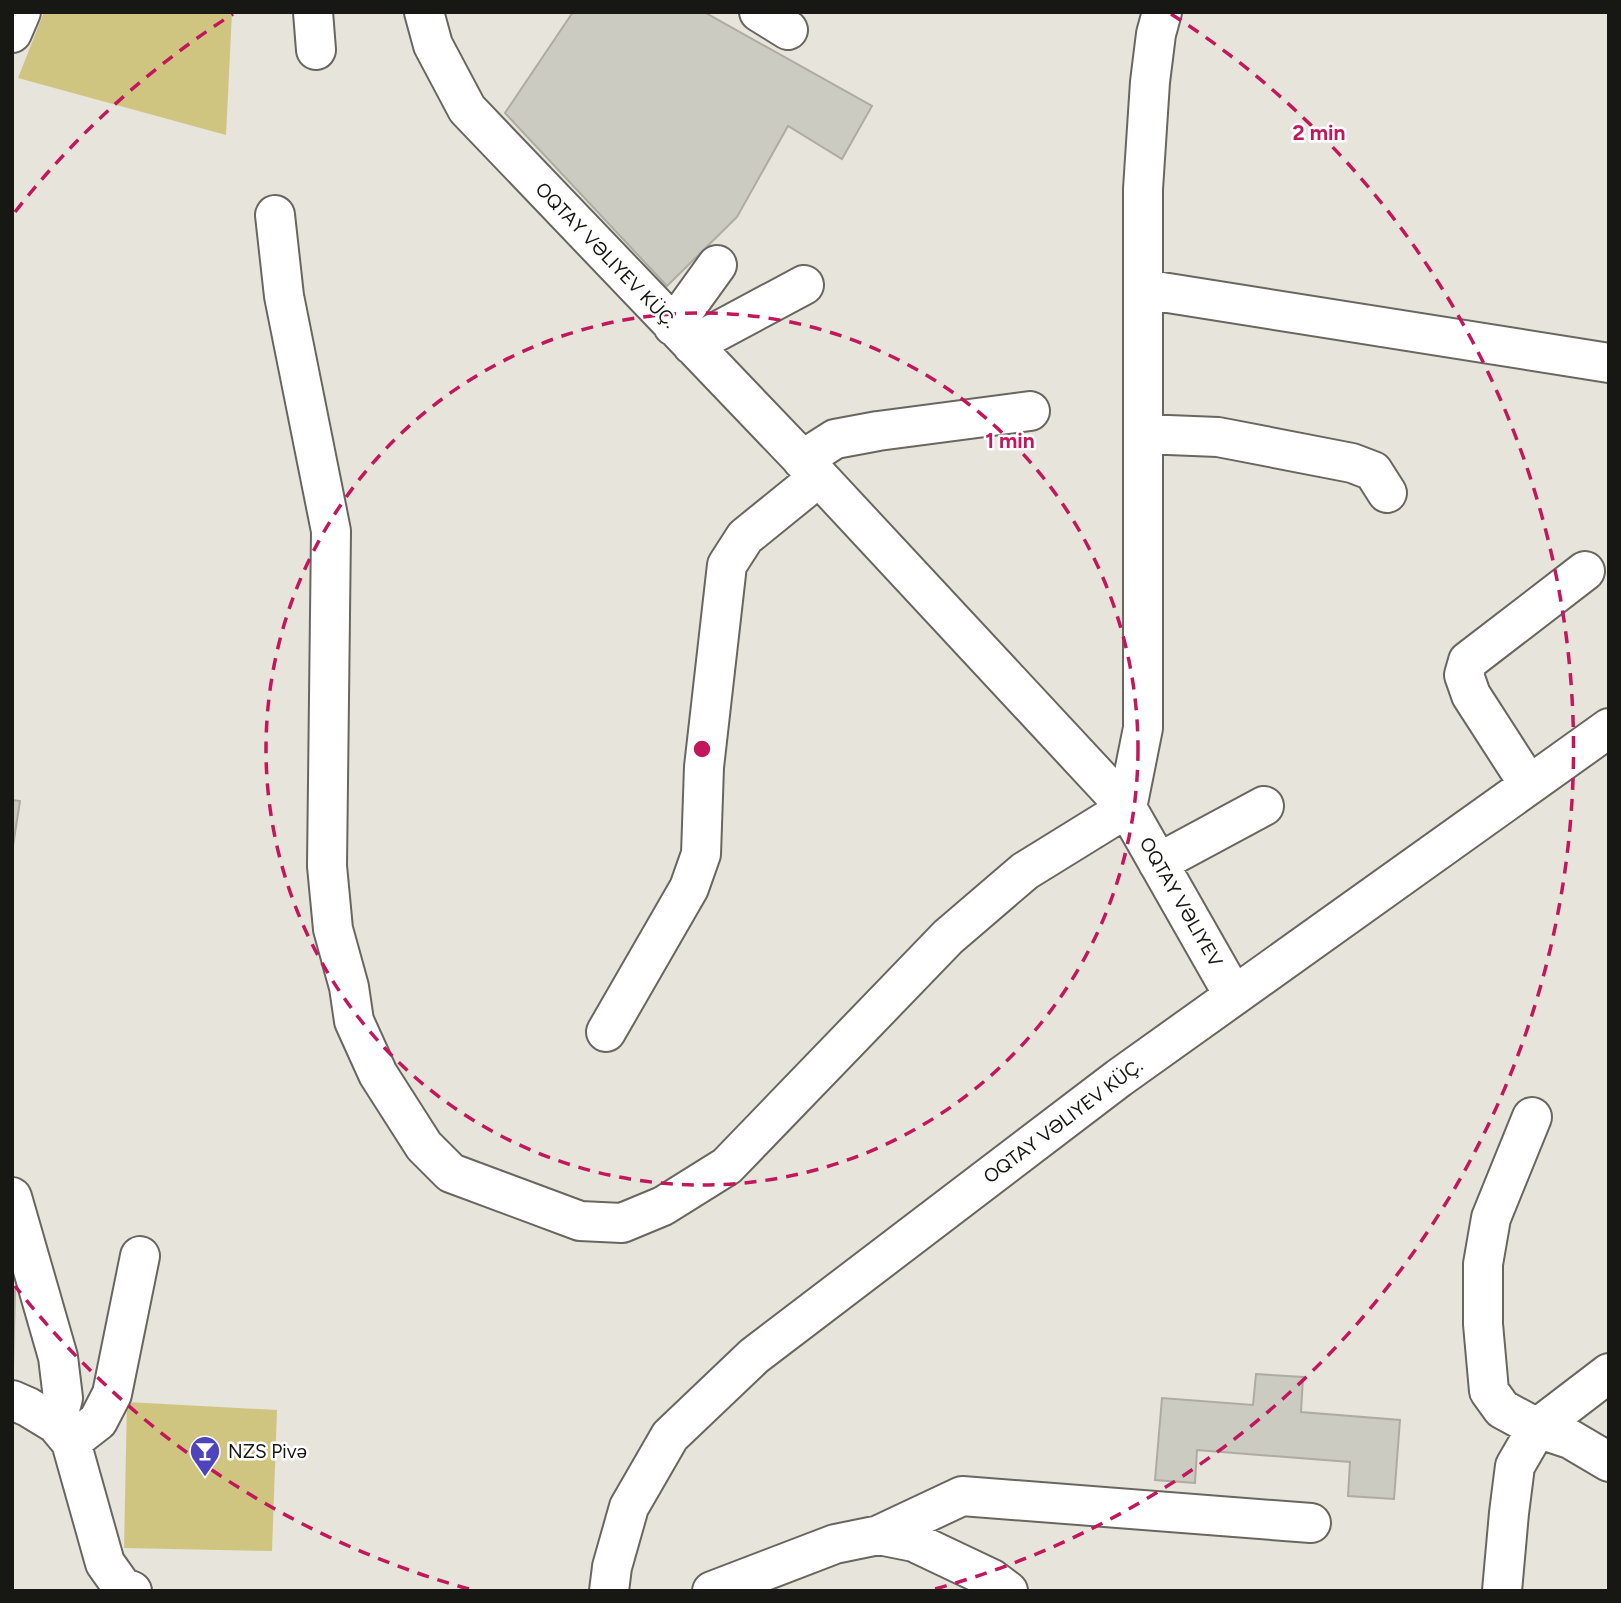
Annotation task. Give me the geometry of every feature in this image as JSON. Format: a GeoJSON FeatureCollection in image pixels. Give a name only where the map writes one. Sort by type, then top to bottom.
{"type":"FeatureCollection","features":[{"type":"Feature","properties":{"kind":"street"},"geometry":{"type":"LineString","coordinates":[[12,33],[21,12]]}},
{"type":"Feature","properties":{"kind":"street"},"geometry":{"type":"LineString","coordinates":[[313,12],[316,50]]}},
{"type":"Feature","properties":{"kind":"street","name":"OQTAY VƏLIYEV KÜÇ."},"geometry":{"type":"LineString","coordinates":[[424,12],[433,45],[467,109],[810,469],[1127,808]]}},
{"type":"Feature","properties":{"kind":"street"},"geometry":{"type":"LineString","coordinates":[[275,215],[284,296],[331,531],[327,866],[333,929],[349,987],[354,1021],[378,1074],[424,1146],[451,1173],[580,1221],[622,1223],[663,1206],[727,1166],[948,937],[1025,871],[1127,808],[1143,729],[1143,189],[1150,82],[1156,34],[1162,12]]}},
{"type":"Feature","properties":{"kind":"street"},"geometry":{"type":"LineString","coordinates":[[683,335],[717,265]]}},
{"type":"Feature","properties":{"kind":"street"},"geometry":{"type":"LineString","coordinates":[[683,335],[804,285]]}},
{"type":"Feature","properties":{"kind":"street"},"geometry":{"type":"LineString","coordinates":[[1143,289],[1609,363]]}},
{"type":"Feature","properties":{"kind":"street"},"geometry":{"type":"LineString","coordinates":[[606,1032],[689,888],[701,854],[704,767],[727,565],[745,537],[835,439],[1030,411]]}},
{"type":"Feature","properties":{"kind":"street"},"geometry":{"type":"LineString","coordinates":[[1143,434],[1218,437],[1352,463],[1373,471],[1387,493]]}},
{"type":"Feature","properties":{"kind":"street"},"geometry":{"type":"LineString","coordinates":[[1529,785],[1471,695],[1464,675],[1468,661],[1585,571]]}},
{"type":"Feature","properties":{"kind":"street","name":"OQTAY VƏLIYEV KÜÇ."},"geometry":{"type":"LineString","coordinates":[[609,1591],[612,1567],[629,1507],[670,1436],[754,1356],[1108,1087],[1609,728]]}},
{"type":"Feature","properties":{"kind":"street"},"geometry":{"type":"LineString","coordinates":[[1158,863],[1264,806]]}},
{"type":"Feature","properties":{"kind":"street","name":"OQTAY VƏLIYEV"},"geometry":{"type":"LineString","coordinates":[[1127,808],[1234,996]]}},
{"type":"Feature","properties":{"kind":"street"},"geometry":{"type":"LineString","coordinates":[[1532,1117],[1491,1218],[1483,1264],[1483,1324],[1489,1391],[1502,1409],[1537,1429],[1570,1439],[1609,1462]]}},
{"type":"Feature","properties":{"kind":"street"},"geometry":{"type":"LineString","coordinates":[[12,1197],[58,1357],[64,1433],[105,1563],[122,1587],[132,1591]]}},
{"type":"Feature","properties":{"kind":"street"},"geometry":{"type":"LineString","coordinates":[[64,1433],[98,1421],[112,1394],[140,1256]]}},
{"type":"Feature","properties":{"kind":"street"},"geometry":{"type":"LineString","coordinates":[[1502,1591],[1515,1466],[1537,1429],[1609,1373]]}},
{"type":"Feature","properties":{"kind":"street"},"geometry":{"type":"LineString","coordinates":[[12,1400],[28,1407],[64,1433]]}},
{"type":"Feature","properties":{"kind":"street"},"geometry":{"type":"LineString","coordinates":[[712,1591],[835,1544],[879,1535],[962,1496],[1311,1523]]}},
{"type":"Feature","properties":{"kind":"street"},"geometry":{"type":"LineString","coordinates":[[879,1535],[914,1542],[992,1579],[1008,1591]]}},
{"type":"Feature","properties":{"kind":"shaded area"},"geometry":{"type":"Polygon","coordinates":[[[44,12],[232,12],[226,135],[18,78],[44,12]]]}},
{"type":"Feature","properties":{"kind":"shaded area"},"geometry":{"type":"Polygon","coordinates":[[[127,1402],[277,1410],[272,1551],[124,1548],[127,1402]]]}},
{"type":"Feature","properties":{"kind":"building"},"geometry":{"type":"Polygon","coordinates":[[[573,12],[704,12],[872,106],[842,159],[788,126],[737,217],[667,286],[505,113],[573,12]]]}},
{"type":"Feature","properties":{"kind":"building"},"geometry":{"type":"Polygon","coordinates":[[[12,800],[20,801],[12,852],[12,800]]]}},
{"type":"Feature","properties":{"kind":"building"},"geometry":{"type":"Polygon","coordinates":[[[12,1286],[15,1287],[13,1369],[12,1369],[12,1286]]]}},
{"type":"Feature","properties":{"kind":"building"},"geometry":{"type":"Polygon","coordinates":[[[1256,1374],[1303,1377],[1301,1412],[1400,1420],[1394,1499],[1348,1496],[1350,1462],[1197,1450],[1195,1483],[1155,1480],[1162,1398],[1253,1405],[1256,1374]]]}},
{"type":"Feature","properties":{"kind":"place","name":"NZS Pivə"},"geometry":{"type":"Point","coordinates":[205,1478]}}]}
